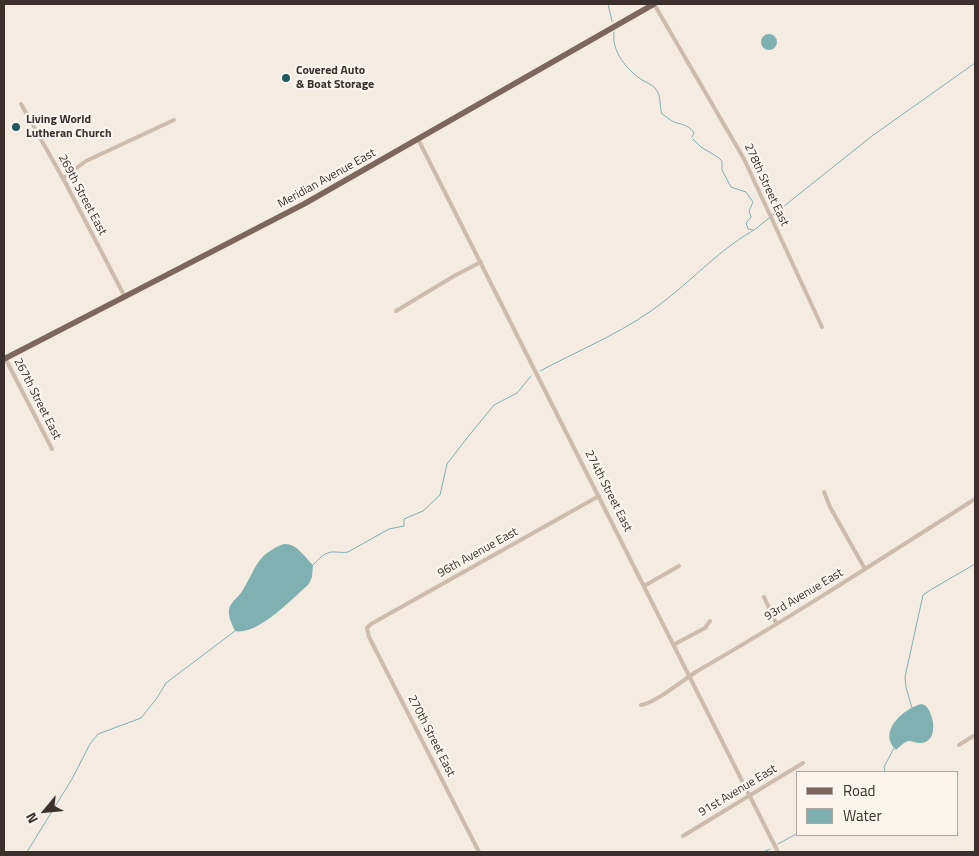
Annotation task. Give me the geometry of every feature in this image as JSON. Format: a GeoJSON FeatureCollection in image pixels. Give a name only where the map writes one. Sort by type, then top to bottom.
{"type":"FeatureCollection","features":[{"type":"Feature","properties":{"kind":"main road","name":"Meridian Avenue East"},"geometry":{"type":"LineString","coordinates":[[4,358],[272,222],[654,4]]}},
{"type":"Feature","properties":{"kind":"street","name":"278th Street East"},"geometry":{"type":"LineString","coordinates":[[654,4],[744,159],[822,327]]}},
{"type":"Feature","properties":{"kind":"street","name":"269th Street East"},"geometry":{"type":"LineString","coordinates":[[20,104],[63,178],[125,297]]}},
{"type":"Feature","properties":{"kind":"street"},"geometry":{"type":"LineString","coordinates":[[63,178],[86,161],[174,120]]}},
{"type":"Feature","properties":{"kind":"street","name":"274th Street East"},"geometry":{"type":"LineString","coordinates":[[418,139],[778,852]]}},
{"type":"Feature","properties":{"kind":"street"},"geometry":{"type":"LineString","coordinates":[[396,311],[481,262]]}},
{"type":"Feature","properties":{"kind":"street","name":"267th Street East"},"geometry":{"type":"LineString","coordinates":[[4,358],[52,449]]}},
{"type":"Feature","properties":{"kind":"street"},"geometry":{"type":"LineString","coordinates":[[824,492],[864,570]]}},
{"type":"Feature","properties":{"kind":"street","name":"96th Avenue East"},"geometry":{"type":"LineString","coordinates":[[367,628],[599,496]]}},
{"type":"Feature","properties":{"kind":"street","name":"93rd Avenue East"},"geometry":{"type":"LineString","coordinates":[[641,705],[649,702],[690,675],[864,570],[975,499]]}},
{"type":"Feature","properties":{"kind":"street"},"geometry":{"type":"LineString","coordinates":[[644,586],[679,566]]}},
{"type":"Feature","properties":{"kind":"street"},"geometry":{"type":"LineString","coordinates":[[764,597],[776,623]]}},
{"type":"Feature","properties":{"kind":"street"},"geometry":{"type":"LineString","coordinates":[[674,644],[705,628],[710,621]]}},
{"type":"Feature","properties":{"kind":"street","name":"270th Street East"},"geometry":{"type":"LineString","coordinates":[[367,628],[369,637],[479,852]]}},
{"type":"Feature","properties":{"kind":"street"},"geometry":{"type":"LineString","coordinates":[[959,745],[975,735]]}},
{"type":"Feature","properties":{"kind":"street","name":"91st Avenue East"},"geometry":{"type":"LineString","coordinates":[[683,836],[803,763]]}},
{"type":"Feature","properties":{"kind":"water"},"geometry":{"type":"Polygon","coordinates":[[[766,34],[772,34],[777,39],[775,48],[766,50],[761,45],[761,39],[766,34]]]}},
{"type":"Feature","properties":{"kind":"water"},"geometry":{"type":"Polygon","coordinates":[[[284,544],[296,548],[313,565],[309,584],[264,622],[254,628],[235,631],[229,615],[231,604],[241,593],[262,558],[274,548],[284,544]]]}},
{"type":"Feature","properties":{"kind":"water"},"geometry":{"type":"Polygon","coordinates":[[[921,704],[928,708],[932,719],[933,733],[931,737],[925,742],[910,741],[903,743],[896,750],[889,736],[891,729],[900,716],[921,704]]]}},
{"type":"Feature","properties":{"kind":"waterway"},"geometry":{"type":"LineString","coordinates":[[608,4],[612,21]]}},
{"type":"Feature","properties":{"kind":"waterway"},"geometry":{"type":"LineString","coordinates":[[614,32],[615,46],[621,59],[636,76],[655,88],[659,94],[662,114],[673,122],[691,129],[694,133],[692,137]]}},
{"type":"Feature","properties":{"kind":"waterway"},"geometry":{"type":"LineString","coordinates":[[540,371],[605,338],[652,310],[720,254],[754,230],[872,136],[975,63]]}},
{"type":"Feature","properties":{"kind":"waterway"},"geometry":{"type":"LineString","coordinates":[[693,139],[701,147],[722,161],[722,170],[731,187],[746,192],[753,202],[749,211],[751,217],[746,223],[748,229],[753,230]]}},
{"type":"Feature","properties":{"kind":"waterway"},"geometry":{"type":"LineString","coordinates":[[313,565],[328,553],[348,552],[389,529],[404,526],[404,519],[423,511],[440,495],[447,464],[467,438],[494,405],[517,393],[531,376]]}},
{"type":"Feature","properties":{"kind":"waterway"},"geometry":{"type":"LineString","coordinates":[[912,708],[905,677],[923,595],[975,564]]}},
{"type":"Feature","properties":{"kind":"waterway"},"geometry":{"type":"LineString","coordinates":[[27,852],[72,779],[90,744],[98,734],[141,718],[166,683],[235,631]]}},
{"type":"Feature","properties":{"kind":"waterway"},"geometry":{"type":"LineString","coordinates":[[885,771],[884,767],[894,748]]}},
{"type":"Feature","properties":{"kind":"waterway"},"geometry":{"type":"LineString","coordinates":[[778,844],[796,834]]}},
{"type":"Feature","properties":{"kind":"waterway"},"geometry":{"type":"LineString","coordinates":[[763,852],[770,849]]}},
{"type":"Feature","properties":{"kind":"place","name":"Covered Auto & Boat Storage"},"geometry":{"type":"Point","coordinates":[286,78]}},
{"type":"Feature","properties":{"kind":"place","name":"Living World Lutheran Church"},"geometry":{"type":"Point","coordinates":[16,127]}}]}
